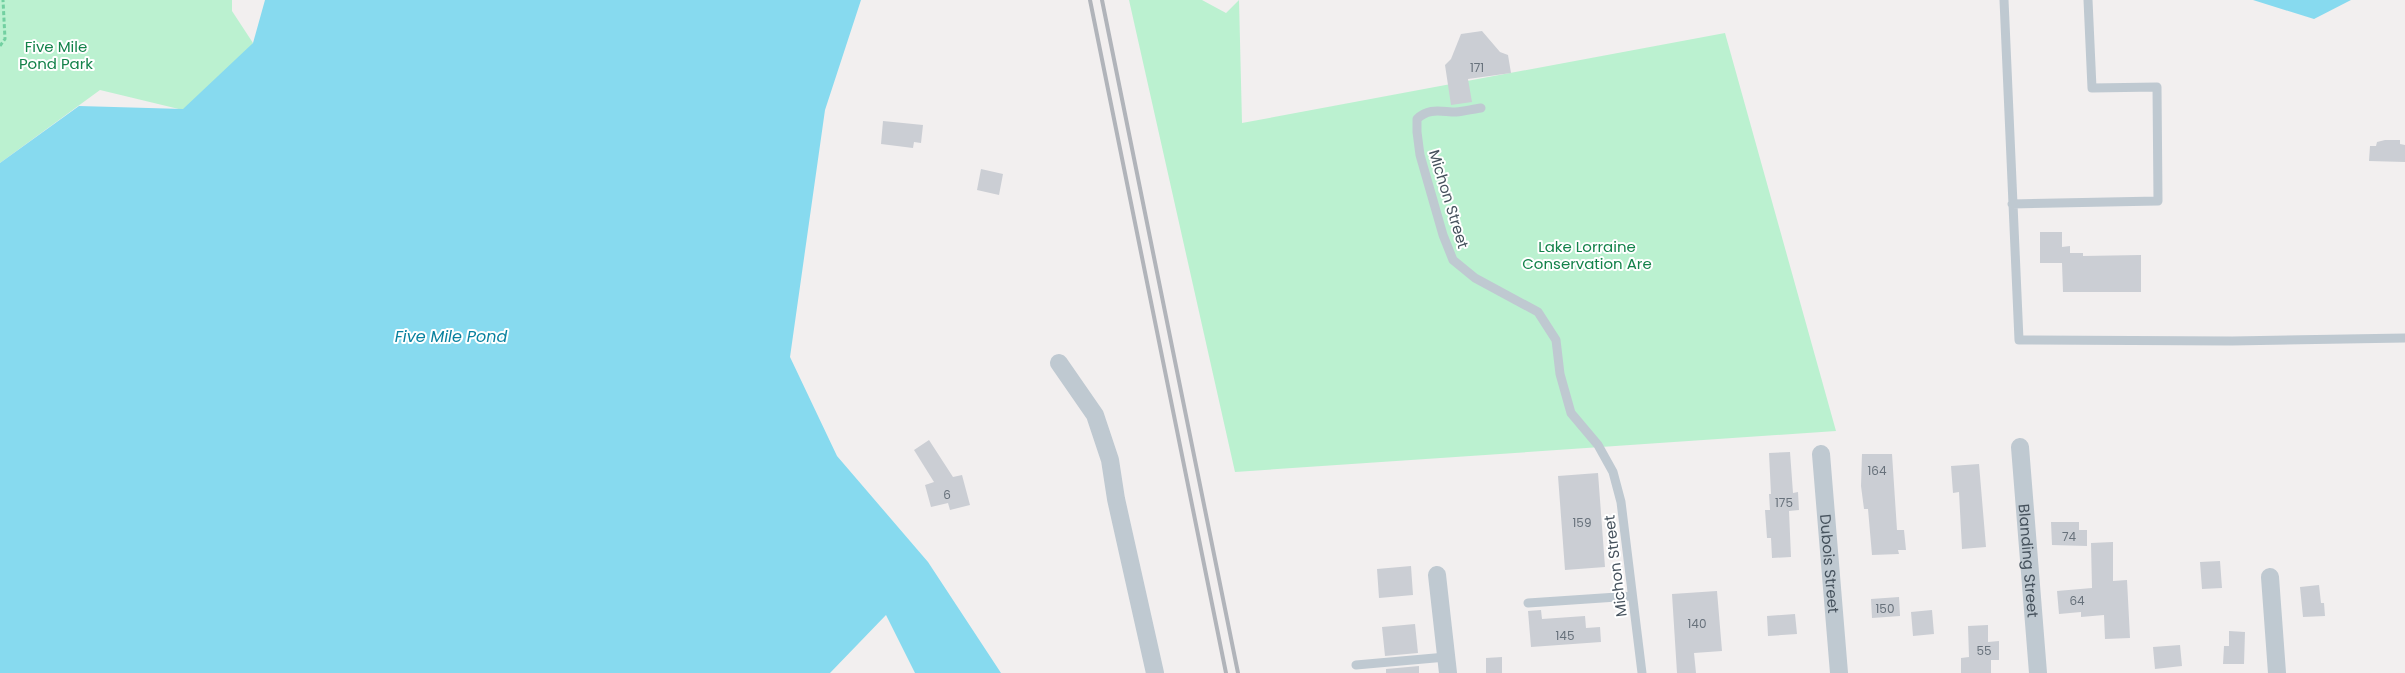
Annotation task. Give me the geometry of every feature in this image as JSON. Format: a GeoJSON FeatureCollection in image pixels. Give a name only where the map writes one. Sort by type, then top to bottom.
{"type":"FeatureCollection","features":[{"type":"Feature","properties":{"kind":"street"},"geometry":{"type":"LineString","coordinates":[[1060,363],[1095,414],[1110,460],[1118,508],[1155,673]]}},
{"type":"Feature","properties":{"kind":"street","name":"Blanding Street"},"geometry":{"type":"LineString","coordinates":[[2020,448],[2038,673]]}},
{"type":"Feature","properties":{"kind":"street","name":"Dubois Street"},"geometry":{"type":"LineString","coordinates":[[1821,454],[1839,673]]}},
{"type":"Feature","properties":{"kind":"street"},"geometry":{"type":"LineString","coordinates":[[1437,575],[1447,665]]}},
{"type":"Feature","properties":{"kind":"street"},"geometry":{"type":"LineString","coordinates":[[2270,577],[2277,673]]}},
{"type":"Feature","properties":{"kind":"lane"},"geometry":{"type":"LineString","coordinates":[[2004,0],[2019,340],[2232,342],[2405,338]]}},
{"type":"Feature","properties":{"kind":"lane"},"geometry":{"type":"LineString","coordinates":[[2012,204],[2158,201],[2157,87],[2092,88],[2088,0]]}},
{"type":"Feature","properties":{"kind":"lane","name":"Michon Street"},"geometry":{"type":"LineString","coordinates":[[1481,108],[1457,112],[1437,110],[1423,113],[1418,119],[1417,132],[1420,155],[1438,220],[1453,260],[1474,278],[1538,312],[1556,340],[1560,374],[1571,413],[1598,445],[1613,472],[1621,502],[1642,673]]}},
{"type":"Feature","properties":{"kind":"lane"},"geometry":{"type":"LineString","coordinates":[[1528,603],[1632,596]]}},
{"type":"Feature","properties":{"kind":"lane"},"geometry":{"type":"LineString","coordinates":[[1356,665],[1447,665]]}},
{"type":"Feature","properties":{"kind":"path"},"geometry":{"type":"LineString","coordinates":[[0,46],[5,39],[3,0]]}},
{"type":"Feature","properties":{"kind":"green space","name":"Five Mile Pond Park"},"geometry":{"type":"Polygon","coordinates":[[[0,0],[232,0],[232,11],[253,43],[229,76],[183,110],[100,90],[0,163],[0,0]]]}},
{"type":"Feature","properties":{"kind":"green space","name":"Lake Lorraine Conservation Are"},"geometry":{"type":"Polygon","coordinates":[[[1129,0],[1202,0],[1226,13],[1239,0],[1242,123],[1725,33],[1836,431],[1235,472],[1129,0]]]}},
{"type":"Feature","properties":{"kind":"water","name":"Five Mile Pond"},"geometry":{"type":"Polygon","coordinates":[[[265,0],[861,0],[825,110],[790,357],[837,456],[928,562],[1001,673],[915,673],[886,615],[830,673],[0,673],[0,163],[79,106],[183,109],[253,43],[265,0]]]}},
{"type":"Feature","properties":{"kind":"water"},"geometry":{"type":"Polygon","coordinates":[[[2253,0],[2351,0],[2314,19],[2253,0]]]}},
{"type":"Feature","properties":{"kind":"building"},"geometry":{"type":"Polygon","coordinates":[[[1482,31],[1500,52],[1508,55],[1511,73],[1468,79],[1472,102],[1451,105],[1445,65],[1451,59],[1461,34],[1482,31]]]}},
{"type":"Feature","properties":{"kind":"building"},"geometry":{"type":"Polygon","coordinates":[[[883,121],[923,125],[921,143],[914,142],[913,148],[881,144],[883,121]]]}},
{"type":"Feature","properties":{"kind":"building"},"geometry":{"type":"Polygon","coordinates":[[[2400,140],[2400,144],[2405,145],[2405,162],[2369,161],[2370,146],[2376,146],[2377,142],[2400,140]]]}},
{"type":"Feature","properties":{"kind":"building"},"geometry":{"type":"Polygon","coordinates":[[[981,169],[1003,174],[999,195],[977,190],[981,169]]]}},
{"type":"Feature","properties":{"kind":"building"},"geometry":{"type":"Polygon","coordinates":[[[2040,232],[2062,232],[2062,247],[2070,246],[2070,253],[2083,253],[2083,256],[2141,255],[2141,292],[2063,292],[2062,263],[2040,263],[2040,232]]]}},
{"type":"Feature","properties":{"kind":"building"},"geometry":{"type":"Polygon","coordinates":[[[929,440],[953,477],[962,475],[970,505],[950,510],[948,503],[931,507],[925,485],[934,482],[914,450],[929,440]]]}},
{"type":"Feature","properties":{"kind":"building"},"geometry":{"type":"Polygon","coordinates":[[[1790,452],[1793,493],[1798,492],[1799,510],[1789,511],[1791,557],[1772,558],[1771,538],[1767,538],[1765,510],[1770,510],[1769,453],[1790,452]]]}},
{"type":"Feature","properties":{"kind":"building"},"geometry":{"type":"Polygon","coordinates":[[[1862,454],[1892,454],[1897,530],[1904,530],[1906,550],[1898,550],[1899,554],[1872,555],[1868,509],[1864,509],[1861,486],[1862,454]]]}},
{"type":"Feature","properties":{"kind":"building"},"geometry":{"type":"Polygon","coordinates":[[[1979,464],[1986,547],[1962,549],[1959,492],[1953,493],[1951,466],[1979,464]]]}},
{"type":"Feature","properties":{"kind":"building"},"geometry":{"type":"Polygon","coordinates":[[[1598,473],[1605,567],[1565,570],[1558,476],[1598,473]]]}},
{"type":"Feature","properties":{"kind":"building"},"geometry":{"type":"Polygon","coordinates":[[[2051,522],[2079,522],[2079,530],[2087,530],[2087,546],[2052,545],[2051,522]]]}},
{"type":"Feature","properties":{"kind":"building"},"geometry":{"type":"Polygon","coordinates":[[[2113,542],[2113,581],[2127,580],[2130,638],[2105,639],[2104,615],[2081,617],[2081,612],[2059,614],[2057,591],[2092,588],[2091,543],[2113,542]]]}},
{"type":"Feature","properties":{"kind":"building"},"geometry":{"type":"Polygon","coordinates":[[[2220,561],[2222,588],[2202,589],[2200,562],[2220,561]]]}},
{"type":"Feature","properties":{"kind":"building"},"geometry":{"type":"Polygon","coordinates":[[[1411,566],[1413,595],[1379,598],[1377,569],[1411,566]]]}},
{"type":"Feature","properties":{"kind":"building"},"geometry":{"type":"Polygon","coordinates":[[[2319,585],[2325,616],[2303,617],[2300,587],[2319,585]]]}},
{"type":"Feature","properties":{"kind":"building"},"geometry":{"type":"Polygon","coordinates":[[[1717,591],[1722,651],[1694,653],[1696,673],[1677,673],[1672,594],[1717,591]]]}},
{"type":"Feature","properties":{"kind":"building"},"geometry":{"type":"Polygon","coordinates":[[[1899,597],[1900,616],[1872,618],[1871,599],[1899,597]]]}},
{"type":"Feature","properties":{"kind":"building"},"geometry":{"type":"Polygon","coordinates":[[[1541,610],[1542,619],[1585,616],[1586,628],[1600,627],[1601,642],[1531,647],[1528,611],[1541,610]]]}},
{"type":"Feature","properties":{"kind":"building"},"geometry":{"type":"Polygon","coordinates":[[[1932,610],[1934,634],[1913,636],[1911,612],[1932,610]]]}},
{"type":"Feature","properties":{"kind":"building"},"geometry":{"type":"Polygon","coordinates":[[[1795,614],[1797,634],[1768,636],[1767,616],[1795,614]]]}},
{"type":"Feature","properties":{"kind":"building"},"geometry":{"type":"Polygon","coordinates":[[[1415,624],[1418,653],[1385,656],[1382,627],[1415,624]]]}},
{"type":"Feature","properties":{"kind":"building"},"geometry":{"type":"Polygon","coordinates":[[[1988,625],[1988,642],[1999,641],[1999,660],[1991,660],[1991,673],[1961,673],[1961,658],[1969,657],[1968,626],[1988,625]]]}},
{"type":"Feature","properties":{"kind":"building"},"geometry":{"type":"Polygon","coordinates":[[[2229,631],[2245,632],[2244,664],[2223,664],[2224,646],[2229,646],[2229,631]]]}},
{"type":"Feature","properties":{"kind":"building"},"geometry":{"type":"Polygon","coordinates":[[[2180,645],[2182,666],[2155,669],[2153,647],[2180,645]]]}},
{"type":"Feature","properties":{"kind":"building"},"geometry":{"type":"Polygon","coordinates":[[[1502,657],[1502,673],[1486,673],[1486,658],[1502,657]]]}},
{"type":"Feature","properties":{"kind":"building"},"geometry":{"type":"Polygon","coordinates":[[[1419,666],[1419,673],[1386,673],[1386,669],[1419,666]]]}},
{"type":"Feature","properties":{"kind":"railway"},"geometry":{"type":"LineString","coordinates":[[1090,0],[1226,673]]}},
{"type":"Feature","properties":{"kind":"railway"},"geometry":{"type":"LineString","coordinates":[[1102,0],[1238,673]]}}]}
